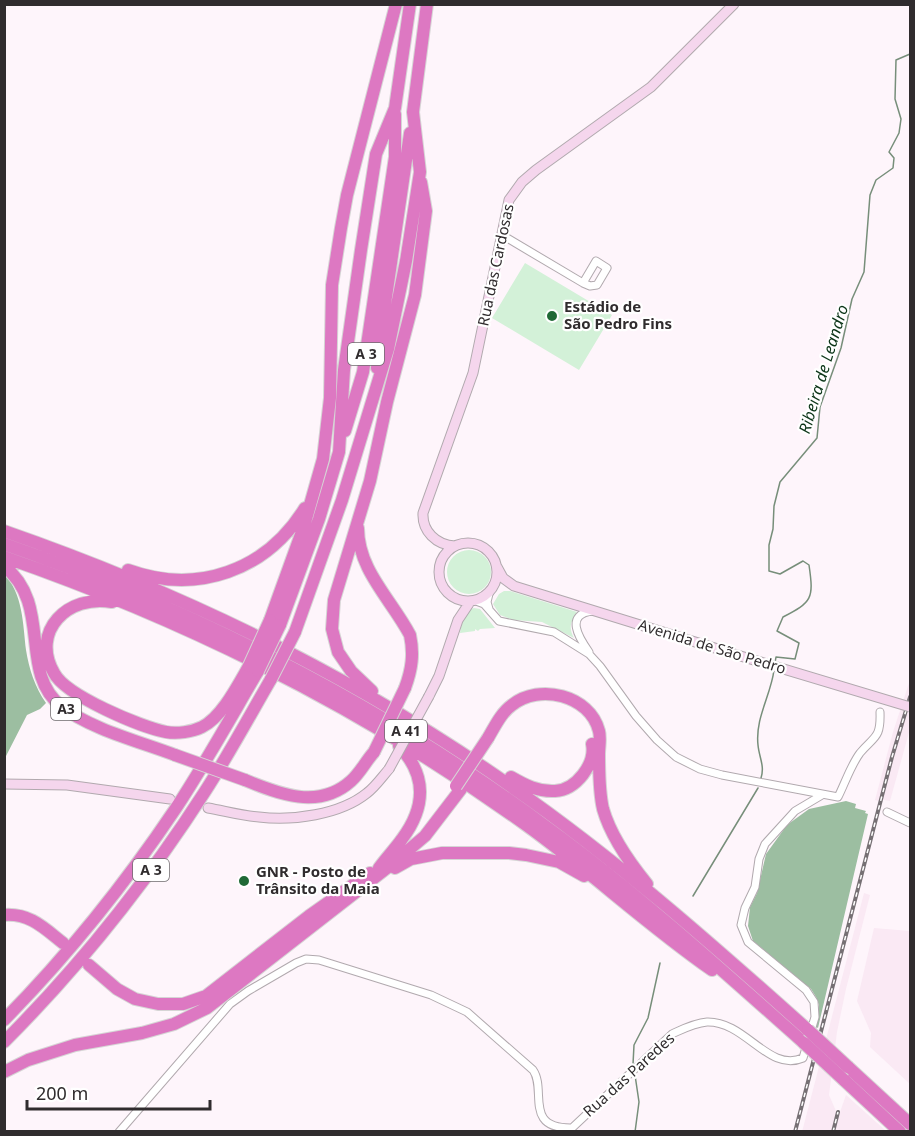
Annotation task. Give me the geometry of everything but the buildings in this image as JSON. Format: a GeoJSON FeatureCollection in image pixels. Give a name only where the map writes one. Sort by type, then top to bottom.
{"type":"FeatureCollection","features":[{"type":"Feature","properties":{"kind":"highway"},"geometry":{"type":"LineString","coordinates":[[144,610],[100,600],[86,601],[67,609],[56,620],[48,638],[48,658],[55,675],[67,689],[150,728],[168,733],[202,727],[215,717],[253,669],[275,623],[317,483],[323,459],[330,398],[332,285],[341,228],[350,183],[396,4]]}},
{"type":"Feature","properties":{"kind":"highway","name":"A 3"},"geometry":{"type":"LineString","coordinates":[[275,623],[319,519],[363,372],[395,157],[395,108],[410,4]]}},
{"type":"Feature","properties":{"kind":"highway","name":"A 3"},"geometry":{"type":"LineString","coordinates":[[376,384],[379,345],[427,4]]}},
{"type":"Feature","properties":{"kind":"highway","name":"A 3"},"geometry":{"type":"LineString","coordinates":[[339,452],[344,370],[374,165],[376,154],[395,108]]}},
{"type":"Feature","properties":{"kind":"highway","name":"A 3"},"geometry":{"type":"LineString","coordinates":[[4,1042],[74,968],[143,882],[206,790],[271,679],[295,632],[342,500],[388,349],[404,272],[420,172],[413,112]]}},
{"type":"Feature","properties":{"kind":"highway"},"geometry":{"type":"LineString","coordinates":[[390,707],[351,671],[338,652],[332,629],[334,600],[370,481],[387,402],[415,295],[426,211],[420,172]]}},
{"type":"Feature","properties":{"kind":"highway"},"geometry":{"type":"LineString","coordinates":[[84,560],[106,562],[166,579],[193,580],[220,574],[258,558],[283,538],[301,513],[317,483]]}},
{"type":"Feature","properties":{"kind":"highway","name":"A3"},"geometry":{"type":"LineString","coordinates":[[4,566],[20,581],[30,600],[37,660],[46,688],[60,705],[79,718],[109,730],[293,797],[322,797],[343,788],[353,780],[374,752],[411,672],[413,647],[410,635],[363,559],[358,542],[358,520]]}},
{"type":"Feature","properties":{"kind":"highway","name":"A 41"},"geometry":{"type":"LineString","coordinates":[[4,531],[84,560],[172,596],[255,634],[390,707],[487,769],[578,835],[663,903],[808,1030],[910,1124]]}},
{"type":"Feature","properties":{"kind":"highway","name":"A 41"},"geometry":{"type":"LineString","coordinates":[[4,544],[109,582],[197,620],[311,676],[399,727],[513,803],[577,850],[658,915],[900,1131]]}},
{"type":"Feature","properties":{"kind":"highway"},"geometry":{"type":"LineString","coordinates":[[4,557],[144,610],[243,655],[372,725],[481,794],[549,842],[699,961],[757,1001]]}},
{"type":"Feature","properties":{"kind":"highway","name":"A 3"},"geometry":{"type":"LineString","coordinates":[[4,1020],[82,936],[148,849],[189,788],[253,669]]}},
{"type":"Feature","properties":{"kind":"highway"},"geometry":{"type":"LineString","coordinates":[[4,1072],[28,1060],[75,1045],[142,1033],[174,1024],[207,1008],[369,883],[425,836],[490,739],[504,711],[513,703],[528,696],[548,694],[564,696],[585,709],[599,731],[599,773],[604,809],[622,850],[663,903]]}},
{"type":"Feature","properties":{"kind":"highway"},"geometry":{"type":"LineString","coordinates":[[487,769],[502,772],[537,790],[557,791],[572,785],[586,771],[594,751],[590,729],[579,713],[562,703],[545,700],[529,702],[519,708],[490,739]]}},
{"type":"Feature","properties":{"kind":"highway"},"geometry":{"type":"LineString","coordinates":[[372,725],[394,741],[411,758],[418,774],[420,790],[418,808],[411,826],[379,868]]}},
{"type":"Feature","properties":{"kind":"highway"},"geometry":{"type":"LineString","coordinates":[[89,965],[117,989],[135,999],[158,1004],[183,1004],[206,996],[309,916],[379,868],[420,832],[459,787]]}},
{"type":"Feature","properties":{"kind":"highway"},"geometry":{"type":"LineString","coordinates":[[369,883],[411,859],[425,856],[442,853],[509,853],[559,862],[616,894]]}},
{"type":"Feature","properties":{"kind":"highway"},"geometry":{"type":"LineString","coordinates":[[4,915],[14,914],[32,918],[63,943]]}},
{"type":"Feature","properties":{"kind":"street","name":"Rua das Cardosas"},"geometry":{"type":"LineString","coordinates":[[441,562],[442,552],[437,541],[425,528],[423,513],[473,373],[509,200],[522,182],[651,87],[734,4]]}},
{"type":"Feature","properties":{"kind":"street"},"geometry":{"type":"LineString","coordinates":[[502,236],[583,283]]}},
{"type":"Feature","properties":{"kind":"street"},"geometry":{"type":"LineString","coordinates":[[437,541],[454,546],[472,543],[481,546],[494,558],[503,578],[514,586]]}},
{"type":"Feature","properties":{"kind":"street"},"geometry":{"type":"LineString","coordinates":[[454,546],[441,562],[439,574],[454,607],[454,629]]}},
{"type":"Feature","properties":{"kind":"street"},"geometry":{"type":"LineString","coordinates":[[490,611],[487,602],[496,581],[497,567]]}},
{"type":"Feature","properties":{"kind":"street","name":"Avenida de São Pedro"},"geometry":{"type":"LineString","coordinates":[[491,591],[502,586],[514,586],[910,707]]}},
{"type":"Feature","properties":{"kind":"street"},"geometry":{"type":"LineString","coordinates":[[208,808],[260,818],[303,816],[345,807],[368,793],[389,769],[429,696],[446,658],[461,613],[473,601],[491,591]]}},
{"type":"Feature","properties":{"kind":"street"},"geometry":{"type":"LineString","coordinates":[[446,592],[457,599],[484,604],[494,617],[506,624],[554,632],[589,654],[600,666]]}},
{"type":"Feature","properties":{"kind":"street"},"geometry":{"type":"LineString","coordinates":[[595,610],[581,615],[576,625],[576,632],[636,716],[657,741],[676,757],[700,769],[838,797],[860,754],[876,739],[880,712]]}},
{"type":"Feature","properties":{"kind":"street"},"geometry":{"type":"LineString","coordinates":[[4,784],[67,785],[170,799]]}},
{"type":"Feature","properties":{"kind":"street","name":"Rua das Paredes"},"geometry":{"type":"LineString","coordinates":[[119,1131],[230,1005],[258,984],[306,959],[320,960],[431,995],[467,1012],[536,1075],[538,1110],[556,1126],[572,1128],[672,1034],[691,1025],[709,1022],[738,1030],[775,1059],[792,1062],[803,1058],[815,1017],[814,1002],[806,990],[748,942],[741,925],[765,844],[795,811],[822,795]]}},
{"type":"Feature","properties":{"kind":"street"},"geometry":{"type":"LineString","coordinates":[[887,812],[910,823]]}},
{"type":"Feature","properties":{"kind":"shaded area"},"geometry":{"type":"Polygon","coordinates":[[[910,680],[910,729],[890,801],[879,799],[878,801],[875,800],[910,680]]]}},
{"type":"Feature","properties":{"kind":"shaded area"},"geometry":{"type":"Polygon","coordinates":[[[864,893],[870,895],[837,1032],[829,1095],[836,1111],[840,1112],[846,1095],[886,1131],[802,1132],[864,893]]]}},
{"type":"Feature","properties":{"kind":"shaded area"},"geometry":{"type":"Polygon","coordinates":[[[874,928],[910,931],[910,1084],[870,1047],[871,1033],[857,1001],[874,928]]]}},
{"type":"Feature","properties":{"kind":"green space","name":"Estádio de São Pedro Fins"},"geometry":{"type":"Polygon","coordinates":[[[525,263],[612,315],[579,370],[492,318],[525,263]]]}},
{"type":"Feature","properties":{"kind":"green space"},"geometry":{"type":"Polygon","coordinates":[[[469,550],[478,551],[485,556],[490,563],[490,581],[485,588],[478,593],[469,594],[460,593],[453,588],[448,581],[447,572],[448,563],[453,556],[460,551],[469,550]]]}},
{"type":"Feature","properties":{"kind":"green space"},"geometry":{"type":"Polygon","coordinates":[[[4,574],[19,600],[29,664],[46,703],[40,709],[27,715],[5,758],[4,574]]]}},
{"type":"Feature","properties":{"kind":"green space"},"geometry":{"type":"Polygon","coordinates":[[[504,591],[577,612],[571,625],[574,638],[542,622],[513,620],[500,615],[493,604],[499,594],[504,591]]]}},
{"type":"Feature","properties":{"kind":"green space"},"geometry":{"type":"Polygon","coordinates":[[[474,608],[480,609],[495,628],[478,631],[475,629],[475,631],[460,633],[465,615],[474,608]]]}},
{"type":"Feature","properties":{"kind":"green space"},"geometry":{"type":"Polygon","coordinates":[[[846,801],[856,804],[855,808],[866,811],[865,813],[868,814],[818,1028],[815,1026],[819,1005],[811,989],[753,941],[748,926],[750,907],[757,893],[766,854],[787,825],[809,809],[846,801]]]}},
{"type":"Feature","properties":{"kind":"waterway","name":"Ribeira de Leandro"},"geometry":{"type":"LineString","coordinates":[[775,663],[776,657],[795,659],[799,643],[777,631],[783,617],[800,607],[809,598],[811,585],[809,565],[803,561],[780,574],[769,571],[769,545],[773,529],[774,506],[780,482],[817,438],[820,407],[841,348],[852,299],[864,272],[870,195],[876,180],[893,168],[894,158],[889,152],[899,133],[901,119],[895,99],[896,60],[910,54]]}},
{"type":"Feature","properties":{"kind":"waterway","name":"Ribeira de Leandro"},"geometry":{"type":"LineString","coordinates":[[761,778],[759,725],[774,670]]}},
{"type":"Feature","properties":{"kind":"waterway","name":"Ribeira de Leandro"},"geometry":{"type":"LineString","coordinates":[[693,896],[758,788]]}},
{"type":"Feature","properties":{"kind":"waterway","name":"Ribeira de Leandro"},"geometry":{"type":"LineString","coordinates":[[633,1064],[634,1045],[648,1018],[660,963]]}},
{"type":"Feature","properties":{"kind":"waterway","name":"Ribeira de Leandro"},"geometry":{"type":"LineString","coordinates":[[635,1075],[639,1102],[635,1132]]}},
{"type":"Feature","properties":{"kind":"railway"},"geometry":{"type":"LineString","coordinates":[[795,1132],[892,757],[910,697]]}},
{"type":"Feature","properties":{"kind":"railway"},"geometry":{"type":"LineString","coordinates":[[833,1132],[838,1112]]}},
{"type":"Feature","properties":{"kind":"place","name":"Estádio de São Pedro Fins"},"geometry":{"type":"Point","coordinates":[552,316]}},
{"type":"Feature","properties":{"kind":"place","name":"GNR - Posto de Trânsito da Maia"},"geometry":{"type":"Point","coordinates":[244,881]}}]}
